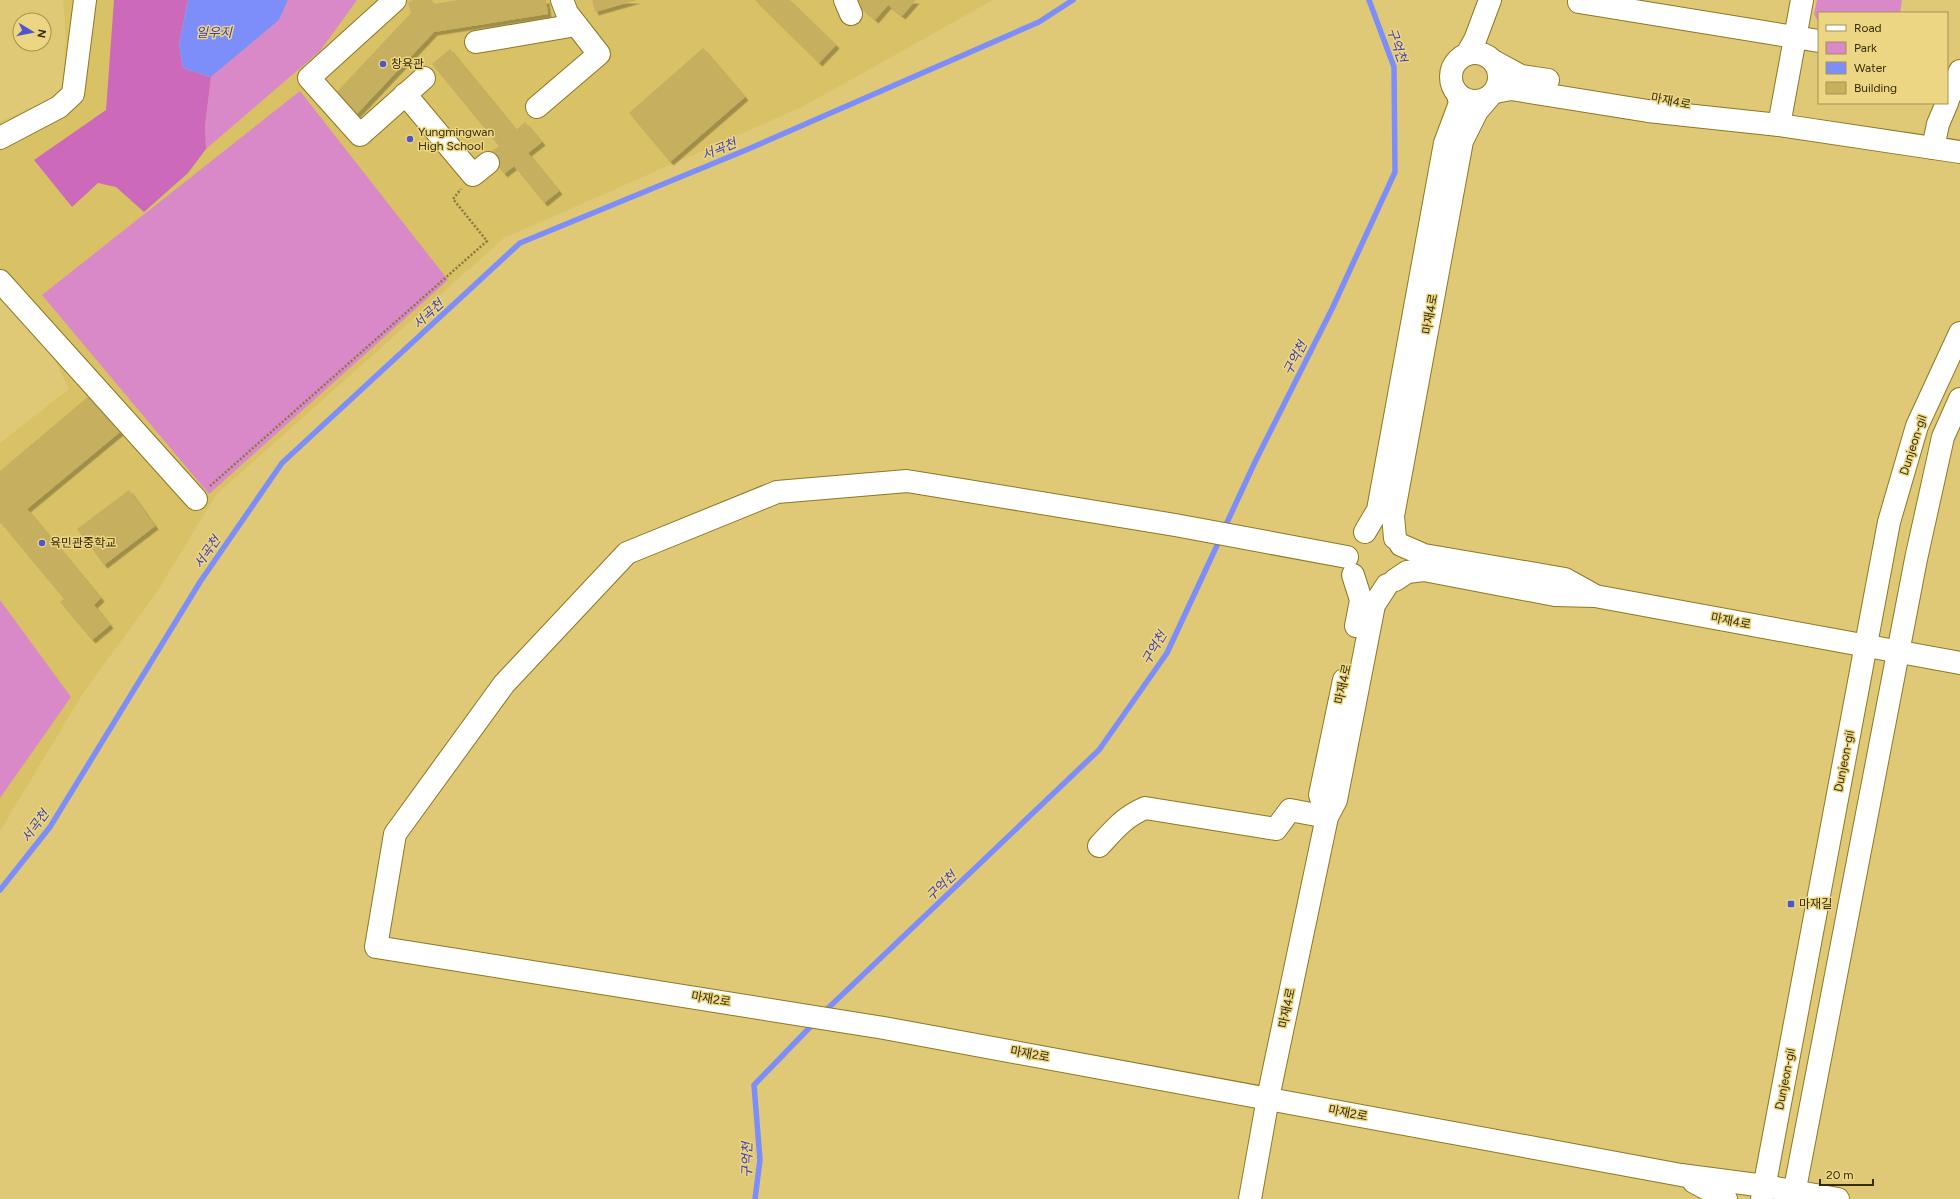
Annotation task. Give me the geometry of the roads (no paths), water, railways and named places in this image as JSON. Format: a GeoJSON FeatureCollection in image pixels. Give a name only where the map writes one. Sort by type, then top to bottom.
{"type":"FeatureCollection","features":[{"type":"Feature","properties":{"kind":"street"},"geometry":{"type":"LineString","coordinates":[[0,138],[59,107],[73,94],[85,0]]}},
{"type":"Feature","properties":{"kind":"street"},"geometry":{"type":"LineString","coordinates":[[396,0],[309,78],[360,135],[424,78]]}},
{"type":"Feature","properties":{"kind":"street"},"geometry":{"type":"LineString","coordinates":[[537,107],[599,54],[567,13],[562,0]]}},
{"type":"Feature","properties":{"kind":"street"},"geometry":{"type":"LineString","coordinates":[[1490,0],[1475,40],[1467,54],[1454,64],[1451,72],[1452,84],[1458,95],[1465,100],[1473,102],[1481,101],[1492,95],[1500,77],[1492,60],[1493,0]]}},
{"type":"Feature","properties":{"kind":"street"},"geometry":{"type":"LineString","coordinates":[[1779,125],[1802,0]]}},
{"type":"Feature","properties":{"kind":"street"},"geometry":{"type":"LineString","coordinates":[[1578,6],[1818,42]]}},
{"type":"Feature","properties":{"kind":"street"},"geometry":{"type":"LineString","coordinates":[[476,42],[576,25]]}},
{"type":"Feature","properties":{"kind":"street"},"geometry":{"type":"LineString","coordinates":[[1467,54],[1475,53],[1492,60]]}},
{"type":"Feature","properties":{"kind":"street","name":"마재4로"},"geometry":{"type":"LineString","coordinates":[[1492,60],[1521,76],[1666,98],[1779,125]]}},
{"type":"Feature","properties":{"kind":"street"},"geometry":{"type":"LineString","coordinates":[[1948,63],[1960,65]]}},
{"type":"Feature","properties":{"kind":"street"},"geometry":{"type":"LineString","coordinates":[[1948,101],[1960,71]]}},
{"type":"Feature","properties":{"kind":"street","name":"마재4로"},"geometry":{"type":"LineString","coordinates":[[1595,596],[1565,579],[1424,555],[1398,541],[1393,516],[1462,141],[1477,111],[1492,95],[1511,89],[1648,111],[1779,125],[1960,152]]}},
{"type":"Feature","properties":{"kind":"street"},"geometry":{"type":"LineString","coordinates":[[405,94],[481,169]]}},
{"type":"Feature","properties":{"kind":"street","name":"마재4로"},"geometry":{"type":"LineString","coordinates":[[1366,532],[1378,510],[1445,143],[1460,103],[1458,95]]}},
{"type":"Feature","properties":{"kind":"street"},"geometry":{"type":"LineString","coordinates":[[1933,148],[1938,124],[1947,104]]}},
{"type":"Feature","properties":{"kind":"street"},"geometry":{"type":"LineString","coordinates":[[0,281],[196,499]]}},
{"type":"Feature","properties":{"kind":"street","name":"Dunjeon-gil"},"geometry":{"type":"LineString","coordinates":[[1763,1193],[1889,522],[1915,434],[1960,333]]}},
{"type":"Feature","properties":{"kind":"street"},"geometry":{"type":"LineString","coordinates":[[1794,1195],[1916,559],[1943,437],[1960,399]]}},
{"type":"Feature","properties":{"kind":"street","name":"마재2로"},"geometry":{"type":"LineString","coordinates":[[1350,566],[1272,543],[1175,525],[907,481],[777,492],[626,553],[504,684],[395,834],[376,948],[777,1009],[1681,1175]]}},
{"type":"Feature","properties":{"kind":"street"},"geometry":{"type":"LineString","coordinates":[[1379,530],[1388,532],[1398,541],[1404,553],[1404,563],[1401,572],[1391,582],[1378,587],[1368,586],[1359,582],[1350,566],[1354,540],[1366,532],[1379,530]]}},
{"type":"Feature","properties":{"kind":"street","name":"마재4로"},"geometry":{"type":"LineString","coordinates":[[1327,817],[1320,795],[1361,600],[1350,566]]}},
{"type":"Feature","properties":{"kind":"street","name":"마재4로"},"geometry":{"type":"LineString","coordinates":[[1250,1199],[1268,1098],[1327,817],[1336,800],[1374,606],[1391,582],[1406,572],[1424,570],[1555,596],[1595,596],[1960,663]]}},
{"type":"Feature","properties":{"kind":"street"},"geometry":{"type":"LineString","coordinates":[[1099,846],[1117,826],[1131,814],[1145,808],[1276,829],[1290,810],[1327,817]]}},
{"type":"Feature","properties":{"kind":"street"},"geometry":{"type":"LineString","coordinates":[[1681,1175],[1763,1193],[1838,1199]]}},
{"type":"Feature","properties":{"kind":"street"},"geometry":{"type":"LineString","coordinates":[[1681,1175],[1726,1199]]}},
{"type":"Feature","properties":{"kind":"water","name":"일우지"},"geometry":{"type":"Polygon","coordinates":[[[188,0],[288,0],[279,20],[211,77],[183,68],[179,44],[188,0]]]}},
{"type":"Feature","properties":{"kind":"waterway","name":"서곡천"},"geometry":{"type":"LineString","coordinates":[[0,890],[50,827],[200,582],[282,463],[520,243],[746,150],[1039,22],[1073,0]]}},
{"type":"Feature","properties":{"kind":"waterway","name":"구억천"},"geometry":{"type":"LineString","coordinates":[[1224,529],[1255,462],[1332,309],[1395,172],[1394,67],[1369,0]]}},
{"type":"Feature","properties":{"kind":"waterway","name":"구억천"},"geometry":{"type":"LineString","coordinates":[[823,1013],[1099,750],[1167,653],[1220,539]]}},
{"type":"Feature","properties":{"kind":"waterway","name":"구억천"},"geometry":{"type":"LineString","coordinates":[[755,1199],[760,1160],[754,1085],[815,1022]]}},
{"type":"Feature","properties":{"kind":"place","name":"창육관"},"geometry":{"type":"Point","coordinates":[383,64]}},
{"type":"Feature","properties":{"kind":"place","name":"Yungmingwan High School"},"geometry":{"type":"Point","coordinates":[410,139]}},
{"type":"Feature","properties":{"kind":"place","name":"육민관중학교"},"geometry":{"type":"Point","coordinates":[42,543]}},
{"type":"Feature","properties":{"kind":"place","name":"마재길"},"geometry":{"type":"Point","coordinates":[1791,904]}}]}
